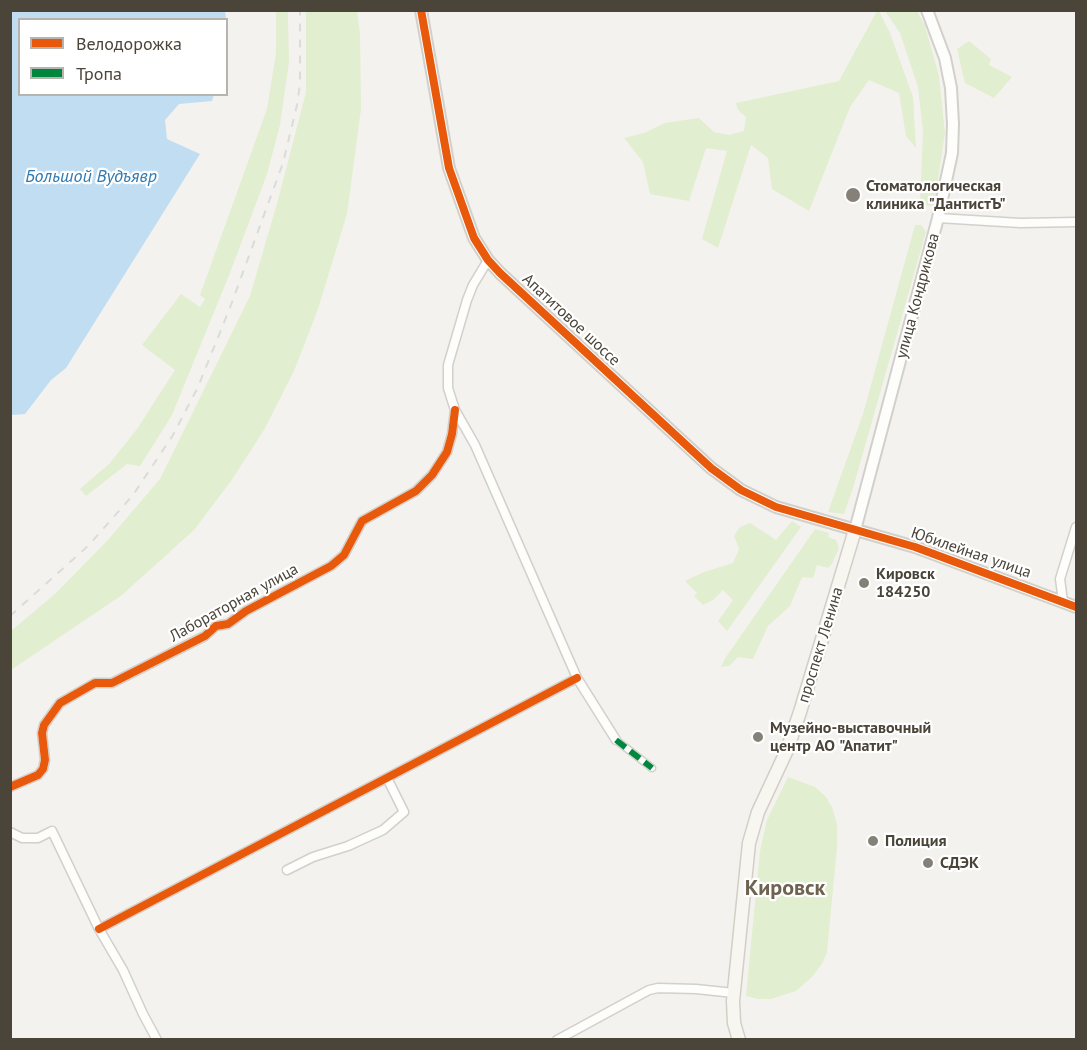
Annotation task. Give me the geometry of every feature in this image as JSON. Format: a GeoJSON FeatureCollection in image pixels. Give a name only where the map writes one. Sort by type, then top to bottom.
{"type":"FeatureCollection","features":[{"type":"Feature","properties":{"kind":"main road","name":"проспект Ленина"},"geometry":{"type":"LineString","coordinates":[[739,1040],[734,1023],[733,997],[749,843],[758,812],[787,750],[800,712],[855,530]]}},
{"type":"Feature","properties":{"kind":"street","name":"Апатитовое шоссе"},"geometry":{"type":"LineString","coordinates":[[421,10],[449,168],[474,238],[488,260],[711,468],[741,490],[776,507],[855,530]]}},
{"type":"Feature","properties":{"kind":"street","name":"улица Кондрикова"},"geometry":{"type":"LineString","coordinates":[[855,530],[938,218],[952,153],[951,88],[945,58],[927,10]]}},
{"type":"Feature","properties":{"kind":"street"},"geometry":{"type":"LineString","coordinates":[[938,218],[1020,223],[1077,222]]}},
{"type":"Feature","properties":{"kind":"street","name":"Лабораторная улица"},"geometry":{"type":"LineString","coordinates":[[488,260],[467,300],[448,365],[448,388],[455,410],[475,445],[578,678],[616,740]]}},
{"type":"Feature","properties":{"kind":"street","name":"Лабораторная улица"},"geometry":{"type":"LineString","coordinates":[[10,787],[38,775],[43,769],[44,724],[60,703],[95,683],[112,683],[205,636],[216,626],[228,624],[246,611],[338,561],[344,555],[362,521],[416,491],[432,475],[447,452],[455,410]]}},
{"type":"Feature","properties":{"kind":"street"},"geometry":{"type":"LineString","coordinates":[[1063,601],[1060,579],[1077,527]]}},
{"type":"Feature","properties":{"kind":"street","name":"Юбилейная улица"},"geometry":{"type":"LineString","coordinates":[[855,530],[915,547],[1077,607]]}},
{"type":"Feature","properties":{"kind":"street"},"geometry":{"type":"LineString","coordinates":[[99,929],[578,678]]}},
{"type":"Feature","properties":{"kind":"street"},"geometry":{"type":"LineString","coordinates":[[616,740],[652,768]]}},
{"type":"Feature","properties":{"kind":"street"},"geometry":{"type":"LineString","coordinates":[[287,870],[313,857],[348,846],[383,830],[404,812],[387,778]]}},
{"type":"Feature","properties":{"kind":"street"},"geometry":{"type":"LineString","coordinates":[[10,832],[22,838],[38,838],[52,831],[99,929],[123,970],[157,1040]]}},
{"type":"Feature","properties":{"kind":"street"},"geometry":{"type":"LineString","coordinates":[[557,1040],[649,990],[658,988],[714,991],[733,997]]}},
{"type":"Feature","properties":{"kind":"green space"},"geometry":{"type":"Polygon","coordinates":[[[276,11],[288,11],[289,62],[280,125],[267,174],[230,273],[172,415],[140,466],[127,464],[86,496],[80,489],[110,463],[137,429],[175,370],[142,345],[181,294],[200,307],[205,299],[200,295],[267,109],[276,53],[276,11]]]}},
{"type":"Feature","properties":{"kind":"green space"},"geometry":{"type":"Polygon","coordinates":[[[306,11],[357,11],[360,33],[361,109],[347,214],[318,309],[294,371],[264,430],[231,481],[194,530],[122,595],[11,670],[11,631],[56,593],[107,541],[160,479],[250,296],[306,92],[306,11]]]}},
{"type":"Feature","properties":{"kind":"green space"},"geometry":{"type":"Polygon","coordinates":[[[879,11],[890,33],[913,97],[916,148],[906,136],[899,93],[869,80],[850,107],[809,211],[772,189],[768,158],[751,145],[718,248],[702,239],[727,151],[706,148],[689,201],[650,194],[643,162],[624,138],[644,133],[665,123],[699,118],[714,132],[729,135],[744,131],[746,117],[738,110],[736,103],[839,81],[879,11]]]}},
{"type":"Feature","properties":{"kind":"green space"},"geometry":{"type":"Polygon","coordinates":[[[885,11],[917,11],[925,26],[939,76],[945,133],[934,206],[920,205],[923,131],[918,87],[900,33],[885,11]]]}},
{"type":"Feature","properties":{"kind":"green space"},"geometry":{"type":"Polygon","coordinates":[[[969,41],[991,59],[989,65],[1012,77],[994,98],[965,83],[957,49],[969,41]]]}},
{"type":"Feature","properties":{"kind":"green space"},"geometry":{"type":"Polygon","coordinates":[[[915,225],[921,225],[926,232],[853,488],[844,514],[828,512],[863,414],[915,225]]]}},
{"type":"Feature","properties":{"kind":"green space"},"geometry":{"type":"Polygon","coordinates":[[[792,521],[801,527],[727,631],[718,621],[733,600],[723,590],[713,600],[703,605],[694,596],[697,593],[685,581],[733,563],[739,549],[734,536],[740,527],[750,523],[776,540],[792,521]]]}},
{"type":"Feature","properties":{"kind":"green space"},"geometry":{"type":"Polygon","coordinates":[[[815,529],[829,533],[828,537],[836,540],[839,548],[832,564],[828,568],[817,565],[813,578],[802,577],[790,606],[768,626],[753,659],[738,657],[729,666],[721,667],[724,660],[815,529]]]}},
{"type":"Feature","properties":{"kind":"green space"},"geometry":{"type":"Polygon","coordinates":[[[788,777],[815,787],[826,797],[837,824],[827,952],[822,964],[812,977],[796,991],[771,999],[758,999],[746,996],[760,851],[767,820],[788,777]]]}},
{"type":"Feature","properties":{"kind":"water","name":"Большой Вудъявр"},"geometry":{"type":"Polygon","coordinates":[[[11,10],[225,10],[226,18],[18,18],[18,96],[214,96],[212,101],[179,104],[165,120],[167,139],[200,154],[66,368],[51,380],[25,414],[11,415],[11,10]]]}},
{"type":"Feature","properties":{"kind":"railway"},"geometry":{"type":"LineString","coordinates":[[10,616],[88,546],[133,495],[173,435],[198,387],[283,163],[300,84],[300,10]]}},
{"type":"Feature","properties":{"kind":"marked path"},"geometry":{"type":"LineString","coordinates":[[616,740],[652,768]]}},
{"type":"Feature","properties":{"kind":"cycle path"},"geometry":{"type":"LineString","coordinates":[[421,10],[449,168],[474,238],[488,260],[500,273],[711,468],[741,490],[776,507],[915,547],[1076,607]]}},
{"type":"Feature","properties":{"kind":"cycle path"},"geometry":{"type":"LineString","coordinates":[[10,787],[38,775],[43,769],[45,760],[42,733],[44,725],[60,703],[95,683],[112,683],[205,636],[216,626],[228,624],[246,611],[331,566],[344,555],[362,521],[416,491],[432,475],[447,452],[455,410]]}},
{"type":"Feature","properties":{"kind":"cycle path"},"geometry":{"type":"LineString","coordinates":[[99,929],[577,678]]}},
{"type":"Feature","properties":{"kind":"place","name":"Стоматологическая клиника \"ДантистЪ\""},"geometry":{"type":"Point","coordinates":[853,195]}},
{"type":"Feature","properties":{"kind":"place","name":"Кировск 184250"},"geometry":{"type":"Point","coordinates":[864,583]}},
{"type":"Feature","properties":{"kind":"place","name":"Музейно-выставочный центр АО \"Апатит\""},"geometry":{"type":"Point","coordinates":[758,737]}},
{"type":"Feature","properties":{"kind":"place","name":"Полиция"},"geometry":{"type":"Point","coordinates":[873,841]}},
{"type":"Feature","properties":{"kind":"place","name":"СДЭК"},"geometry":{"type":"Point","coordinates":[928,863]}},
{"type":"Feature","properties":{"kind":"district","name":"Кировск"},"geometry":{"type":"Point","coordinates":[785,889]}}]}
